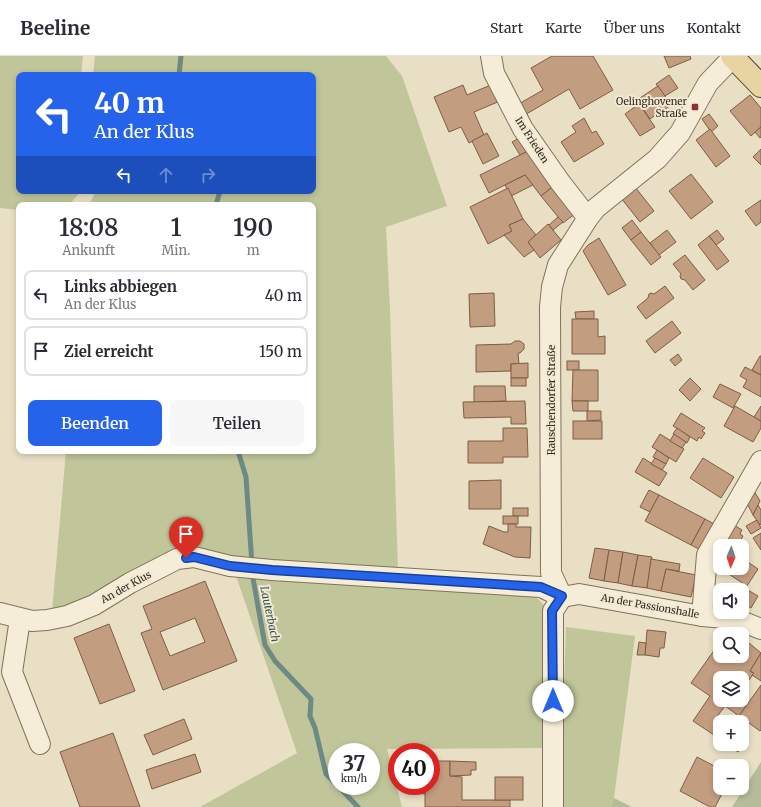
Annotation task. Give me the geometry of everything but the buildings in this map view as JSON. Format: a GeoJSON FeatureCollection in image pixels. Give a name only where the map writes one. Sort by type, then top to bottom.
{"type":"FeatureCollection","features":[{"type":"Feature","properties":{"kind":"main road"},"geometry":{"type":"LineString","coordinates":[[733,56],[760,83]]}},
{"type":"Feature","properties":{"kind":"street","name":"Im Frieden"},"geometry":{"type":"LineString","coordinates":[[491,56],[494,73],[523,128],[560,182],[588,218]]}},
{"type":"Feature","properties":{"kind":"street","name":"Rauschendorfer Straße"},"geometry":{"type":"LineString","coordinates":[[562,596],[551,573],[551,294],[558,264],[596,208],[657,159],[680,133],[708,83],[733,56]]}},
{"type":"Feature","properties":{"kind":"street"},"geometry":{"type":"LineString","coordinates":[[702,616],[707,555],[761,461]]}},
{"type":"Feature","properties":{"kind":"street","name":"An der Klus"},"geometry":{"type":"LineString","coordinates":[[0,613],[32,621],[67,616],[94,605],[130,583],[177,559],[194,557],[230,566],[272,570],[541,587],[562,596]]}},
{"type":"Feature","properties":{"kind":"street","name":"An der Passionshalle"},"geometry":{"type":"LineString","coordinates":[[562,596],[580,594],[702,616],[736,619],[761,630]]}},
{"type":"Feature","properties":{"kind":"street"},"geometry":{"type":"LineString","coordinates":[[552,807],[552,611],[562,596]]}},
{"type":"Feature","properties":{"kind":"street"},"geometry":{"type":"LineString","coordinates":[[20,619],[12,672],[40,744]]}},
{"type":"Feature","properties":{"kind":"green space"},"geometry":{"type":"Polygon","coordinates":[[[0,56],[83,56],[81,72],[16,72],[16,194],[78,194],[72,202],[16,202],[16,210],[0,208],[0,56]]]}},
{"type":"Feature","properties":{"kind":"green space"},"geometry":{"type":"Polygon","coordinates":[[[95,56],[386,56],[402,76],[447,206],[386,227],[398,573],[270,564],[197,549],[84,602],[52,611],[66,454],[316,454],[316,202],[90,202],[94,194],[316,194],[316,72],[93,72],[95,56]]]}},
{"type":"Feature","properties":{"kind":"green space"},"geometry":{"type":"Polygon","coordinates":[[[235,573],[326,584],[532,593],[544,605],[544,748],[440,749],[440,743],[388,743],[388,795],[399,795],[402,807],[200,807],[297,753],[235,573]]]}},
{"type":"Feature","properties":{"kind":"green space"},"geometry":{"type":"Polygon","coordinates":[[[566,627],[635,636],[614,798],[611,807],[564,807],[563,715],[566,627]]]}},
{"type":"Feature","properties":{"kind":"green space"},"geometry":{"type":"Polygon","coordinates":[[[761,762],[761,807],[732,807],[740,795],[749,795],[749,781],[761,762]]]}},
{"type":"Feature","properties":{"kind":"green space"},"geometry":{"type":"Polygon","coordinates":[[[614,798],[632,807],[611,807],[614,798]]]}},
{"type":"Feature","properties":{"kind":"waterway","name":"Lauterbach"},"geometry":{"type":"LineString","coordinates":[[179,72],[181,56]]}},
{"type":"Feature","properties":{"kind":"waterway","name":"Lauterbach"},"geometry":{"type":"LineString","coordinates":[[217,202],[219,194]]}},
{"type":"Feature","properties":{"kind":"waterway","name":"Lauterbach"},"geometry":{"type":"LineString","coordinates":[[239,454],[246,477],[252,565]]}},
{"type":"Feature","properties":{"kind":"waterway","name":"Lauterbach"},"geometry":{"type":"LineString","coordinates":[[252,573],[265,645],[275,661],[311,699],[310,716],[315,728],[326,774],[328,776]]}},
{"type":"Feature","properties":{"kind":"waterway","name":"Lauterbach"},"geometry":{"type":"LineString","coordinates":[[347,795],[358,807]]}},
{"type":"Feature","properties":{"kind":"place","name":"Oelinghovener Straße"},"geometry":{"type":"Point","coordinates":[695,107]}},
{"type":"Feature","properties":{"kind":"route"},"geometry":{"type":"LineString","coordinates":[[186,558],[194,557],[230,566],[272,570],[541,587],[562,596],[552,611],[553,701]]}}]}
